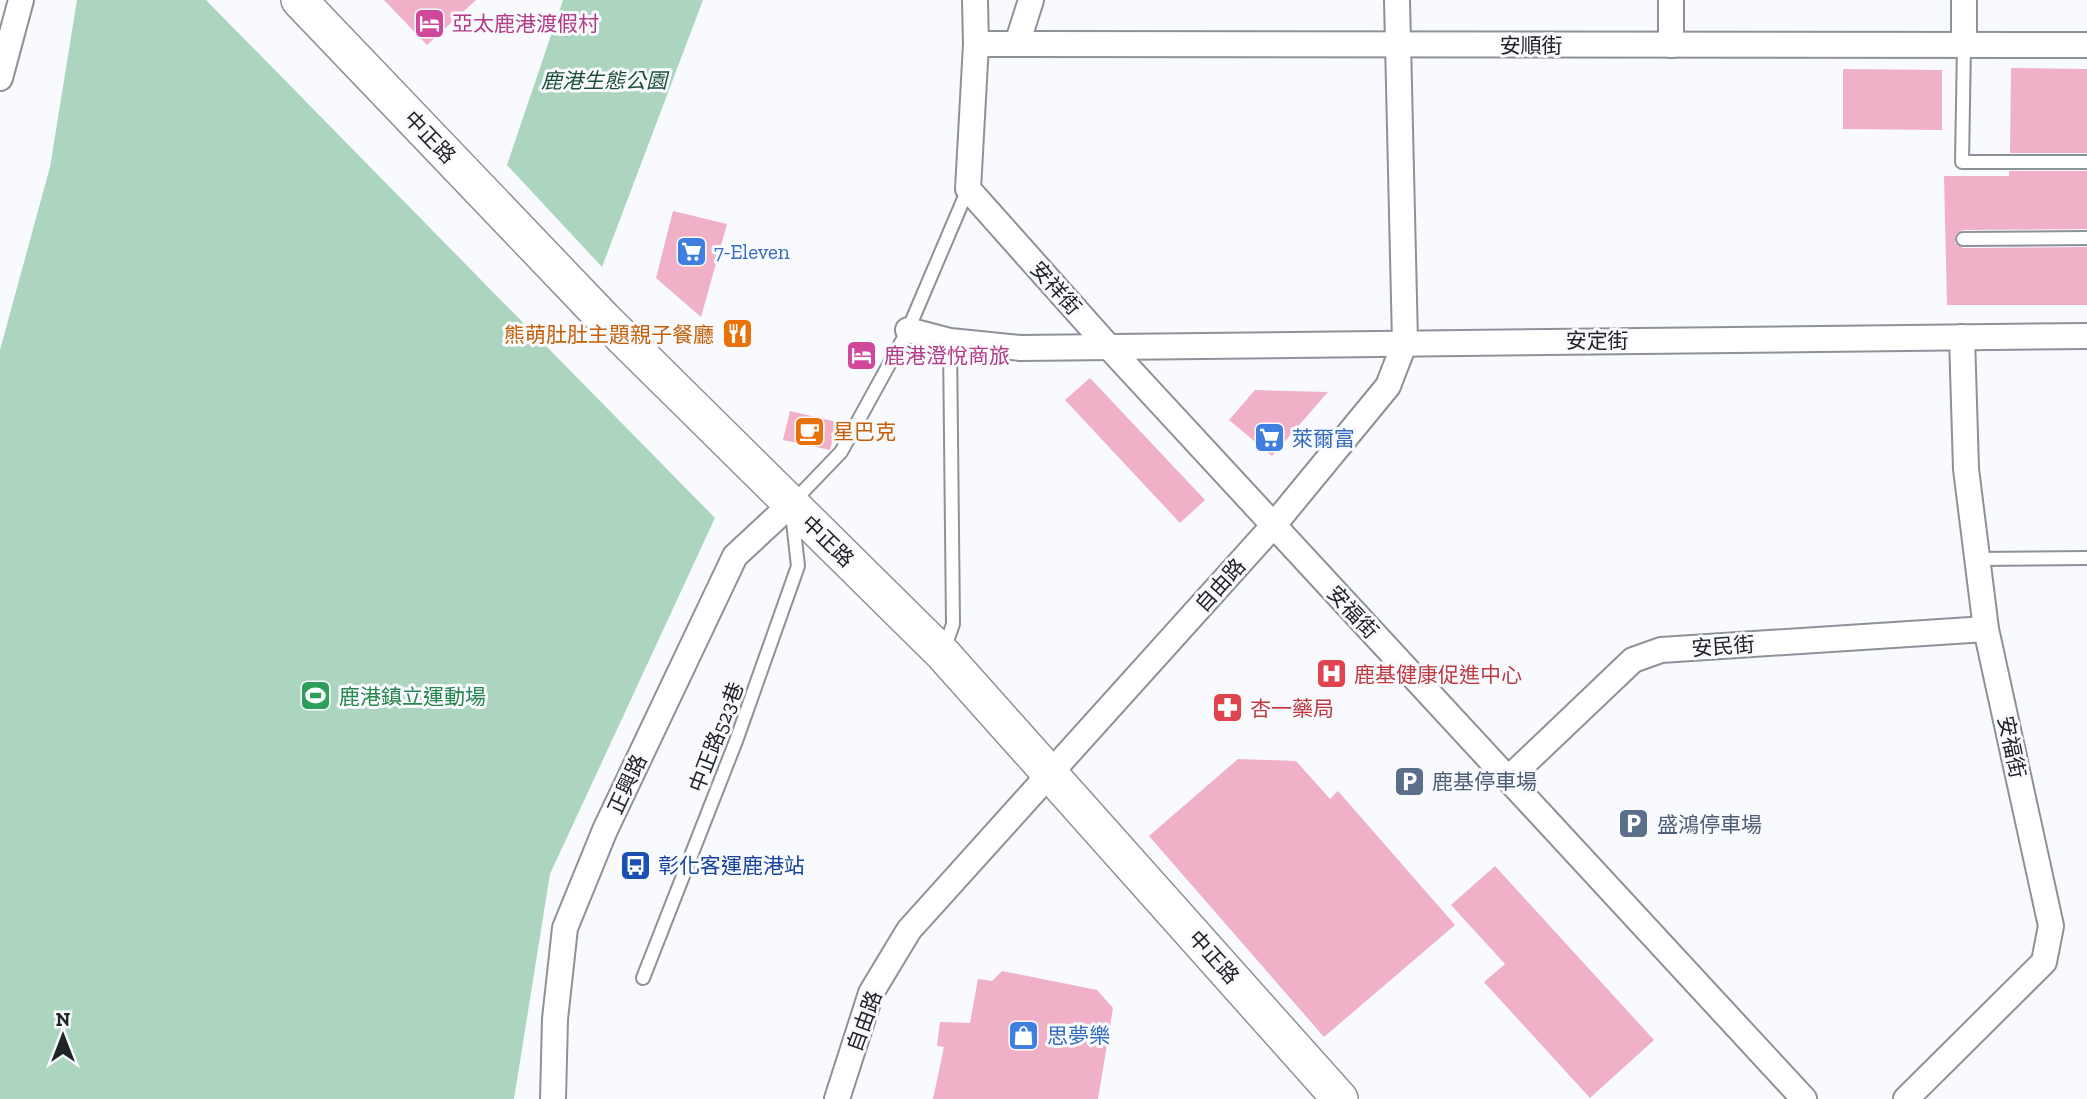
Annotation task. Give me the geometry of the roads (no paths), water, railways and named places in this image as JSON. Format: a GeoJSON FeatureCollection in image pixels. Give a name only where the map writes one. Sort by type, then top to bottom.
{"type":"FeatureCollection","features":[{"type":"Feature","properties":{"kind":"main road","name":"中正路"},"geometry":{"type":"LineString","coordinates":[[299,0],[604,319],[943,654],[1340,1099]]}},
{"type":"Feature","properties":{"kind":"street"},"geometry":{"type":"LineString","coordinates":[[0,78],[21,0]]}},
{"type":"Feature","properties":{"kind":"street"},"geometry":{"type":"LineString","coordinates":[[968,188],[976,44],[975,0]]}},
{"type":"Feature","properties":{"kind":"street"},"geometry":{"type":"LineString","coordinates":[[1017,44],[1031,0]]}},
{"type":"Feature","properties":{"kind":"street","name":"自由路"},"geometry":{"type":"LineString","coordinates":[[837,1099],[871,993],[909,930],[1273,526],[1388,386],[1405,342],[1397,0]]}},
{"type":"Feature","properties":{"kind":"street"},"geometry":{"type":"LineString","coordinates":[[1671,0],[1671,45]]}},
{"type":"Feature","properties":{"kind":"street"},"geometry":{"type":"LineString","coordinates":[[1964,45],[1965,0]]}},
{"type":"Feature","properties":{"kind":"street","name":"安順街"},"geometry":{"type":"LineString","coordinates":[[976,44],[2087,45]]}},
{"type":"Feature","properties":{"kind":"street","name":"安祥街"},"geometry":{"type":"LineString","coordinates":[[968,188],[1273,526]]}},
{"type":"Feature","properties":{"kind":"street","name":"安定街"},"geometry":{"type":"LineString","coordinates":[[908,330],[950,341],[1020,348],[2087,336]]}},
{"type":"Feature","properties":{"kind":"street","name":"安福街"},"geometry":{"type":"LineString","coordinates":[[1906,1099],[2044,962],[2051,926],[1986,629],[1966,469],[1962,337]]}},
{"type":"Feature","properties":{"kind":"street","name":"正興路"},"geometry":{"type":"LineString","coordinates":[[553,1099],[555,1019],[565,928],[605,830],[736,556],[791,504]]}},
{"type":"Feature","properties":{"kind":"street","name":"安福街"},"geometry":{"type":"LineString","coordinates":[[1273,526],[1804,1099]]}},
{"type":"Feature","properties":{"kind":"street","name":"安民街"},"geometry":{"type":"LineString","coordinates":[[1508,779],[1633,660],[1661,650],[1986,629]]}},
{"type":"Feature","properties":{"kind":"lane"},"geometry":{"type":"LineString","coordinates":[[1964,45],[1962,162],[2087,162]]}},
{"type":"Feature","properties":{"kind":"lane"},"geometry":{"type":"LineString","coordinates":[[791,504],[841,452],[908,330],[968,188]]}},
{"type":"Feature","properties":{"kind":"lane"},"geometry":{"type":"LineString","coordinates":[[1963,239],[2087,238]]}},
{"type":"Feature","properties":{"kind":"lane"},"geometry":{"type":"LineString","coordinates":[[943,654],[953,624],[950,341]]}},
{"type":"Feature","properties":{"kind":"lane","name":"中正路523巷"},"geometry":{"type":"LineString","coordinates":[[642,978],[736,741],[798,566],[791,504]]}},
{"type":"Feature","properties":{"kind":"lane"},"geometry":{"type":"LineString","coordinates":[[1976,559],[2087,558]]}},
{"type":"Feature","properties":{"kind":"place","name":"亞太鹿港渡假村"},"geometry":{"type":"Point","coordinates":[429,23]}},
{"type":"Feature","properties":{"kind":"place","name":"7-Eleven"},"geometry":{"type":"Point","coordinates":[691,251]}},
{"type":"Feature","properties":{"kind":"place","name":"熊萌肚肚主題親子餐廳"},"geometry":{"type":"Point","coordinates":[737,334]}},
{"type":"Feature","properties":{"kind":"place","name":"鹿港澄悅商旅"},"geometry":{"type":"Point","coordinates":[861,355]}},
{"type":"Feature","properties":{"kind":"place","name":"星巴克"},"geometry":{"type":"Point","coordinates":[810,431]}},
{"type":"Feature","properties":{"kind":"place","name":"萊爾富"},"geometry":{"type":"Point","coordinates":[1269,438]}},
{"type":"Feature","properties":{"kind":"place","name":"鹿基健康促進中心"},"geometry":{"type":"Point","coordinates":[1331,674]}},
{"type":"Feature","properties":{"kind":"place","name":"鹿港鎮立運動場"},"geometry":{"type":"Point","coordinates":[316,696]}},
{"type":"Feature","properties":{"kind":"place","name":"杏一藥局"},"geometry":{"type":"Point","coordinates":[1227,708]}},
{"type":"Feature","properties":{"kind":"place","name":"鹿基停車場"},"geometry":{"type":"Point","coordinates":[1409,781]}},
{"type":"Feature","properties":{"kind":"place","name":"盛鴻停車場"},"geometry":{"type":"Point","coordinates":[1634,824]}},
{"type":"Feature","properties":{"kind":"place","name":"彰化客運鹿港站"},"geometry":{"type":"Point","coordinates":[635,865]}},
{"type":"Feature","properties":{"kind":"place","name":"思夢樂"},"geometry":{"type":"Point","coordinates":[1024,1035]}},
{"type":"Feature","properties":{"kind":"park label","name":"鹿港生態公園"},"geometry":{"type":"Point","coordinates":[604,80]}}]}
